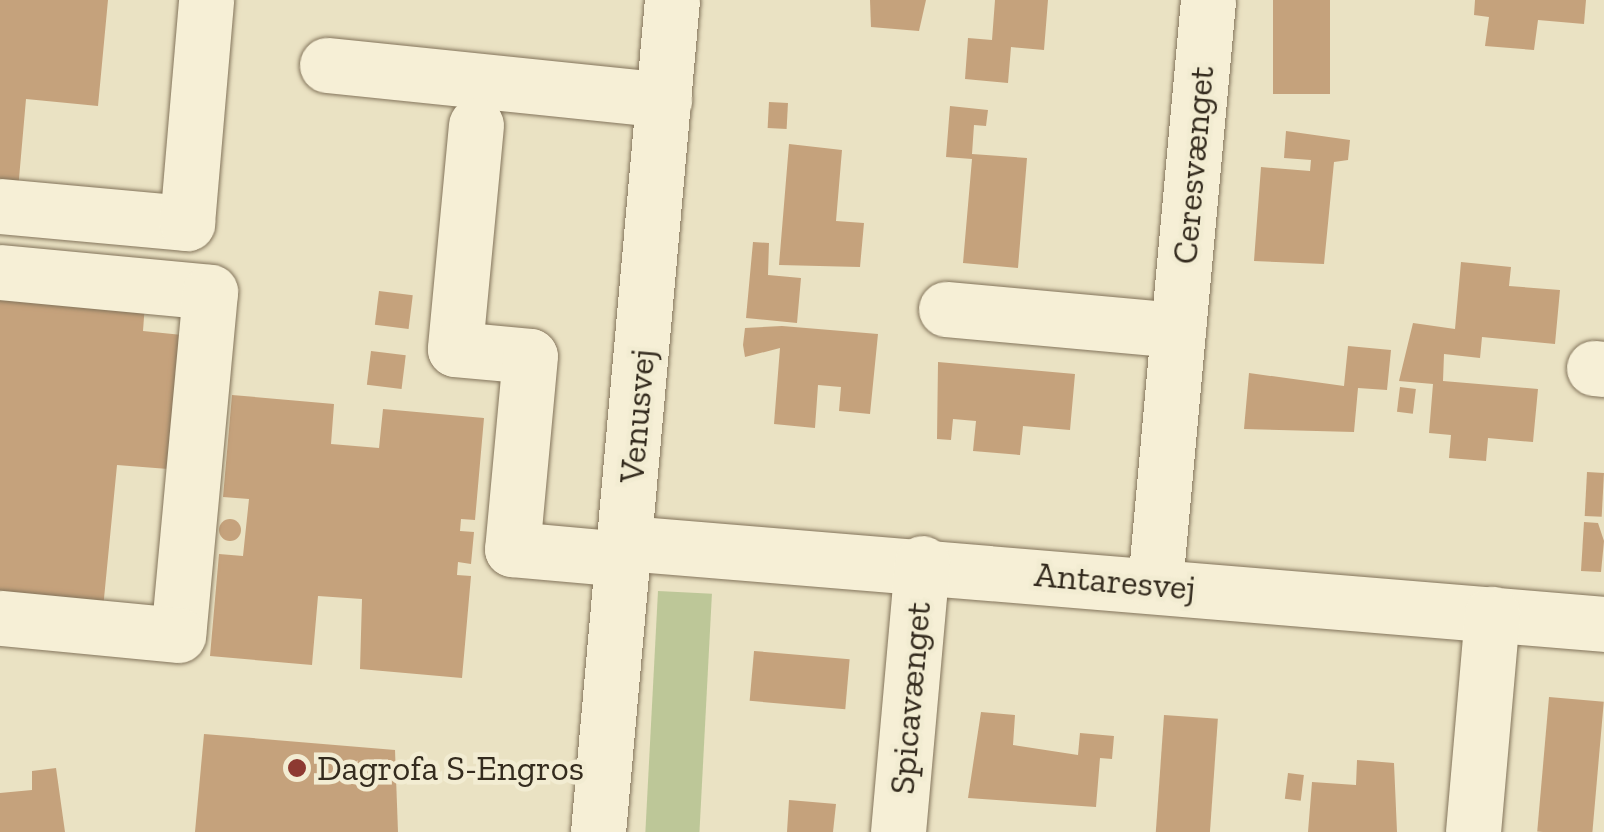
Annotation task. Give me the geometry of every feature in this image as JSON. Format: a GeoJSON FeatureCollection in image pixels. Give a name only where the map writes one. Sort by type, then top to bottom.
{"type":"FeatureCollection","features":[{"type":"Feature","properties":{"kind":"street"},"geometry":{"type":"LineString","coordinates":[[0,206],[188,223],[206,0]]}},
{"type":"Feature","properties":{"kind":"street","name":"Venusvej"},"geometry":{"type":"LineString","coordinates":[[598,832],[672,0]]}},
{"type":"Feature","properties":{"kind":"street","name":"Ceresvænget"},"geometry":{"type":"LineString","coordinates":[[1155,584],[1208,0]]}},
{"type":"Feature","properties":{"kind":"street"},"geometry":{"type":"LineString","coordinates":[[327,66],[664,100]]}},
{"type":"Feature","properties":{"kind":"street","name":"Antaresvej"},"geometry":{"type":"LineString","coordinates":[[476,126],[456,349],[530,356],[512,549],[922,563],[1604,624]]}},
{"type":"Feature","properties":{"kind":"street"},"geometry":{"type":"LineString","coordinates":[[0,272],[210,292],[178,635],[0,618]]}},
{"type":"Feature","properties":{"kind":"street"},"geometry":{"type":"LineString","coordinates":[[946,309],[1178,330]]}},
{"type":"Feature","properties":{"kind":"street","name":"Spicavænget"},"geometry":{"type":"LineString","coordinates":[[898,832],[922,563]]}},
{"type":"Feature","properties":{"kind":"street"},"geometry":{"type":"LineString","coordinates":[[1473,832],[1492,614]]}},
{"type":"Feature","properties":{"kind":"green space"},"geometry":{"type":"Polygon","coordinates":[[[658,591],[712,594],[699,832],[645,832],[658,591]]]}},
{"type":"Feature","properties":{"kind":"building"},"geometry":{"type":"Polygon","coordinates":[[[0,0],[108,0],[98,106],[26,99],[18,190],[0,188],[0,0]]]}},
{"type":"Feature","properties":{"kind":"building"},"geometry":{"type":"Polygon","coordinates":[[[870,0],[926,0],[919,31],[871,27],[870,0]]]}},
{"type":"Feature","properties":{"kind":"building"},"geometry":{"type":"Polygon","coordinates":[[[995,0],[1048,0],[1044,50],[1011,47],[1008,83],[965,79],[968,38],[992,40],[995,0]]]}},
{"type":"Feature","properties":{"kind":"building"},"geometry":{"type":"Polygon","coordinates":[[[1273,0],[1330,0],[1330,94],[1273,94],[1273,0]]]}},
{"type":"Feature","properties":{"kind":"building"},"geometry":{"type":"Polygon","coordinates":[[[1475,0],[1586,0],[1584,24],[1538,20],[1534,50],[1485,46],[1489,17],[1474,15],[1475,0]]]}},
{"type":"Feature","properties":{"kind":"building"},"geometry":{"type":"Polygon","coordinates":[[[769,102],[788,103],[787,129],[768,128],[769,102]]]}},
{"type":"Feature","properties":{"kind":"building"},"geometry":{"type":"Polygon","coordinates":[[[950,106],[988,110],[986,126],[974,125],[972,154],[1027,158],[1018,268],[963,263],[972,159],[946,157],[950,106]]]}},
{"type":"Feature","properties":{"kind":"building"},"geometry":{"type":"Polygon","coordinates":[[[1286,131],[1350,140],[1348,160],[1334,162],[1324,264],[1254,261],[1261,167],[1310,171],[1311,160],[1284,158],[1286,131]]]}},
{"type":"Feature","properties":{"kind":"building"},"geometry":{"type":"Polygon","coordinates":[[[789,144],[842,150],[836,221],[864,223],[860,267],[779,265],[789,144]]]}},
{"type":"Feature","properties":{"kind":"building"},"geometry":{"type":"Polygon","coordinates":[[[753,242],[769,243],[768,275],[801,278],[797,323],[746,318],[753,242]]]}},
{"type":"Feature","properties":{"kind":"building"},"geometry":{"type":"Polygon","coordinates":[[[1461,262],[1511,267],[1509,286],[1560,290],[1555,344],[1482,337],[1480,358],[1444,354],[1443,381],[1538,389],[1533,442],[1488,438],[1486,461],[1449,458],[1451,435],[1429,433],[1433,384],[1399,381],[1413,323],[1455,329],[1461,262]]]}},
{"type":"Feature","properties":{"kind":"building"},"geometry":{"type":"Polygon","coordinates":[[[0,290],[145,303],[143,331],[192,336],[181,470],[117,465],[102,619],[0,609],[0,290]]]}},
{"type":"Feature","properties":{"kind":"building"},"geometry":{"type":"Polygon","coordinates":[[[379,291],[413,295],[409,329],[375,325],[379,291]]]}},
{"type":"Feature","properties":{"kind":"building"},"geometry":{"type":"Polygon","coordinates":[[[782,326],[878,334],[870,414],[839,411],[841,387],[818,385],[815,428],[774,424],[780,348],[745,357],[743,345],[745,328],[782,326]]]}},
{"type":"Feature","properties":{"kind":"building"},"geometry":{"type":"Polygon","coordinates":[[[1348,346],[1391,350],[1387,390],[1358,388],[1354,432],[1244,429],[1249,373],[1344,386],[1348,346]]]}},
{"type":"Feature","properties":{"kind":"building"},"geometry":{"type":"Polygon","coordinates":[[[371,351],[406,355],[402,389],[367,385],[371,351]]]}},
{"type":"Feature","properties":{"kind":"building"},"geometry":{"type":"Polygon","coordinates":[[[938,362],[1075,374],[1070,430],[1023,426],[1020,455],[973,451],[976,421],[953,419],[951,440],[937,439],[938,362]]]}},
{"type":"Feature","properties":{"kind":"building"},"geometry":{"type":"Polygon","coordinates":[[[1400,387],[1416,389],[1413,414],[1397,412],[1400,387]]]}},
{"type":"Feature","properties":{"kind":"building"},"geometry":{"type":"Polygon","coordinates":[[[232,395],[334,404],[331,444],[379,448],[383,409],[484,418],[475,520],[461,519],[460,531],[474,532],[471,564],[458,562],[457,575],[471,576],[462,678],[360,669],[362,599],[318,596],[312,665],[210,656],[219,554],[243,556],[249,499],[223,497],[232,395]]]}},
{"type":"Feature","properties":{"kind":"building"},"geometry":{"type":"Polygon","coordinates":[[[1587,472],[1604,473],[1602,517],[1585,516],[1587,472]]]}},
{"type":"Feature","properties":{"kind":"building"},"geometry":{"type":"Polygon","coordinates":[[[230,519],[238,522],[238,538],[230,541],[222,538],[219,530],[222,522],[230,519]]]}},
{"type":"Feature","properties":{"kind":"building"},"geometry":{"type":"Polygon","coordinates":[[[1584,522],[1598,523],[1604,541],[1601,572],[1581,571],[1584,522]]]}},
{"type":"Feature","properties":{"kind":"building"},"geometry":{"type":"Polygon","coordinates":[[[754,651],[850,659],[845,709],[750,701],[754,651]]]}},
{"type":"Feature","properties":{"kind":"building"},"geometry":{"type":"Polygon","coordinates":[[[1549,697],[1604,702],[1592,832],[1537,831],[1549,697]]]}},
{"type":"Feature","properties":{"kind":"building"},"geometry":{"type":"Polygon","coordinates":[[[981,712],[1015,715],[1013,745],[1078,755],[1080,733],[1114,736],[1112,759],[1100,758],[1096,807],[968,798],[981,712]]]}},
{"type":"Feature","properties":{"kind":"building"},"geometry":{"type":"Polygon","coordinates":[[[1164,715],[1218,719],[1210,832],[1156,832],[1164,715]]]}},
{"type":"Feature","properties":{"kind":"building","name":"Dagrofa S-Engros"},"geometry":{"type":"Polygon","coordinates":[[[204,734],[395,750],[398,832],[195,832],[204,734]]]}},
{"type":"Feature","properties":{"kind":"building"},"geometry":{"type":"Polygon","coordinates":[[[1357,760],[1394,763],[1397,832],[1308,832],[1312,782],[1356,785],[1357,760]]]}},
{"type":"Feature","properties":{"kind":"building"},"geometry":{"type":"Polygon","coordinates":[[[56,768],[65,832],[0,832],[0,793],[32,790],[32,771],[56,768]]]}},
{"type":"Feature","properties":{"kind":"building"},"geometry":{"type":"Polygon","coordinates":[[[1288,773],[1304,775],[1301,801],[1285,799],[1288,773]]]}},
{"type":"Feature","properties":{"kind":"building"},"geometry":{"type":"Polygon","coordinates":[[[789,800],[836,804],[833,832],[787,832],[789,800]]]}},
{"type":"Feature","properties":{"kind":"place","name":"Dagrofa S-Engros"},"geometry":{"type":"Point","coordinates":[297,768]}}]}
